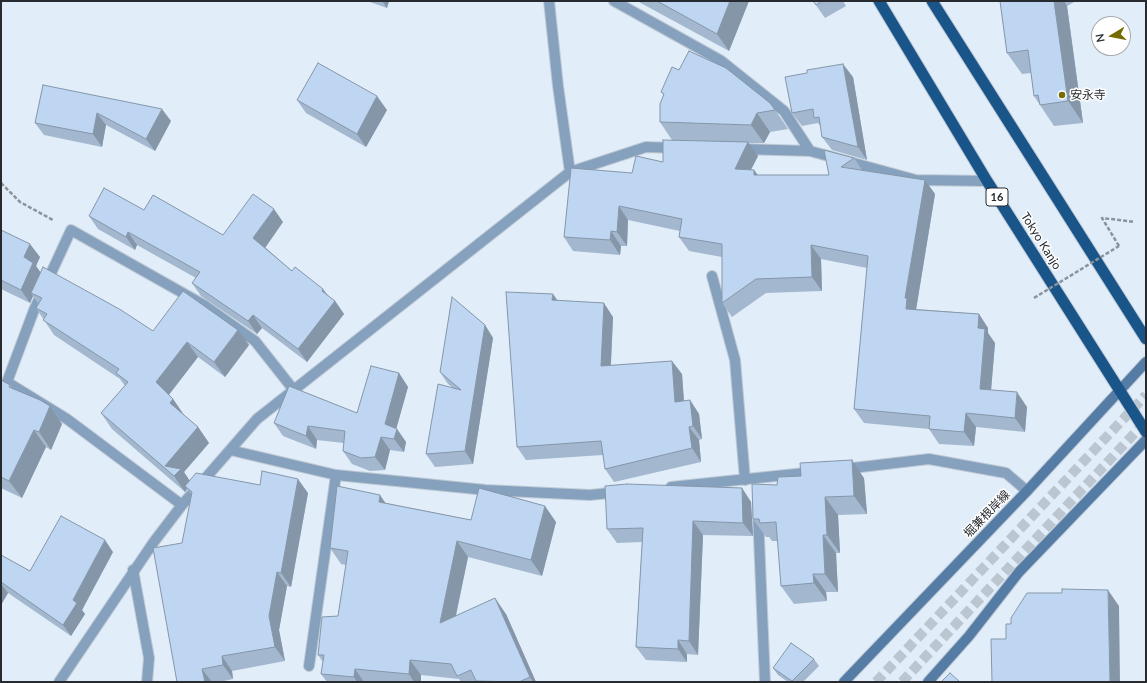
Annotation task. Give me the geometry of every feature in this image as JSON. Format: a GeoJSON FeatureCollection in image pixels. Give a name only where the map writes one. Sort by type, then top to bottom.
{"type":"FeatureCollection","features":[{"type":"Feature","properties":{"kind":"highway","name":"Tokyo Kanjo"},"geometry":{"type":"LineString","coordinates":[[879,1],[987,181],[1146,432]]}},
{"type":"Feature","properties":{"kind":"highway"},"geometry":{"type":"LineString","coordinates":[[932,1],[1146,339]]}},
{"type":"Feature","properties":{"kind":"main road","name":"堀兼根岸線"},"geometry":{"type":"LineString","coordinates":[[844,682],[1027,491],[1146,362]]}},
{"type":"Feature","properties":{"kind":"main road"},"geometry":{"type":"LineString","coordinates":[[928,682],[969,636],[1019,572],[1146,440]]}},
{"type":"Feature","properties":{"kind":"street"},"geometry":{"type":"LineString","coordinates":[[549,1],[558,86],[570,172]]}},
{"type":"Feature","properties":{"kind":"street"},"geometry":{"type":"LineString","coordinates":[[614,1],[720,60],[784,111],[810,151]]}},
{"type":"Feature","properties":{"kind":"street"},"geometry":{"type":"LineString","coordinates":[[59,682],[133,570],[182,505],[257,419],[293,389],[570,172],[646,147],[685,148]]}},
{"type":"Feature","properties":{"kind":"street"},"geometry":{"type":"LineString","coordinates":[[732,149],[810,151],[916,180],[987,181]]}},
{"type":"Feature","properties":{"kind":"street"},"geometry":{"type":"LineString","coordinates":[[182,505],[67,419],[7,382],[34,310],[71,230],[204,305],[255,341],[293,389]]}},
{"type":"Feature","properties":{"kind":"street"},"geometry":{"type":"LineString","coordinates":[[712,276],[735,360],[744,480]]}},
{"type":"Feature","properties":{"kind":"street"},"geometry":{"type":"LineString","coordinates":[[230,450],[336,475],[486,490],[590,495],[628,491]]}},
{"type":"Feature","properties":{"kind":"street"},"geometry":{"type":"LineString","coordinates":[[659,488],[744,480],[757,483],[831,470],[929,459],[1006,473],[1027,491]]}},
{"type":"Feature","properties":{"kind":"street"},"geometry":{"type":"LineString","coordinates":[[309,666],[336,475]]}},
{"type":"Feature","properties":{"kind":"street"},"geometry":{"type":"LineString","coordinates":[[758,502],[765,682]]}},
{"type":"Feature","properties":{"kind":"street"},"geometry":{"type":"LineString","coordinates":[[133,570],[149,658],[147,682]]}},
{"type":"Feature","properties":{"kind":"path"},"geometry":{"type":"LineString","coordinates":[[1,183],[20,202],[71,230]]}},
{"type":"Feature","properties":{"kind":"path"},"geometry":{"type":"LineString","coordinates":[[1034,298],[1119,246],[1102,218],[1135,222]]}},
{"type":"Feature","properties":{"kind":"building"},"geometry":{"type":"Polygon","coordinates":[[[657,1],[730,1],[717,34],[657,1]]]}},
{"type":"Feature","properties":{"kind":"building"},"geometry":{"type":"Polygon","coordinates":[[[813,1],[822,1],[816,5],[813,1]]]}},
{"type":"Feature","properties":{"kind":"building"},"geometry":{"type":"Polygon","coordinates":[[[1000,1],[1054,1],[1068,101],[1040,105],[1038,95],[1034,96],[1028,50],[1007,53],[1000,1]]]}},
{"type":"Feature","properties":{"kind":"building"},"geometry":{"type":"Polygon","coordinates":[[[689,51],[726,68],[770,103],[775,110],[757,113],[751,125],[660,122],[660,104],[664,94],[661,92],[672,67],[679,70],[689,51]]]}},
{"type":"Feature","properties":{"kind":"building"},"geometry":{"type":"Polygon","coordinates":[[[318,63],[377,96],[357,134],[297,100],[318,63]]]}},
{"type":"Feature","properties":{"kind":"building"},"geometry":{"type":"Polygon","coordinates":[[[843,64],[858,147],[822,137],[819,117],[814,118],[813,109],[792,113],[785,77],[807,73],[807,70],[843,64]]]}},
{"type":"Feature","properties":{"kind":"building"},"geometry":{"type":"Polygon","coordinates":[[[43,85],[162,109],[146,139],[97,113],[93,134],[35,123],[43,85]]]}},
{"type":"Feature","properties":{"kind":"building"},"geometry":{"type":"Polygon","coordinates":[[[663,140],[748,142],[735,169],[754,170],[754,175],[829,175],[824,150],[854,158],[841,167],[925,180],[905,298],[907,298],[906,309],[979,314],[978,328],[985,329],[980,389],[1017,392],[1015,418],[966,413],[964,432],[929,429],[930,416],[854,409],[868,256],[811,245],[812,277],[756,279],[722,303],[722,244],[679,237],[682,219],[619,206],[617,232],[611,231],[610,240],[564,237],[571,168],[632,173],[636,156],[663,162],[663,140]]]}},
{"type":"Feature","properties":{"kind":"building"},"geometry":{"type":"Polygon","coordinates":[[[104,188],[144,210],[153,195],[223,235],[253,194],[274,209],[253,238],[292,271],[295,267],[323,289],[322,291],[335,301],[298,349],[253,315],[248,321],[192,283],[200,272],[128,232],[126,237],[89,216],[104,188]]]}},
{"type":"Feature","properties":{"kind":"building"},"geometry":{"type":"Polygon","coordinates":[[[1,230],[30,244],[24,257],[33,263],[21,290],[1,280],[1,230]]]}},
{"type":"Feature","properties":{"kind":"building"},"geometry":{"type":"Polygon","coordinates":[[[43,267],[121,310],[153,331],[183,291],[238,330],[214,362],[187,342],[156,382],[173,399],[170,403],[198,427],[165,466],[181,469],[174,476],[101,413],[128,382],[116,373],[119,369],[43,320],[47,314],[36,308],[42,298],[31,293],[43,267]]]}},
{"type":"Feature","properties":{"kind":"building"},"geometry":{"type":"Polygon","coordinates":[[[506,292],[553,294],[552,300],[604,303],[601,366],[672,361],[675,402],[690,400],[693,426],[689,427],[692,448],[605,469],[601,441],[517,447],[506,292]]]}},
{"type":"Feature","properties":{"kind":"building"},"geometry":{"type":"Polygon","coordinates":[[[452,297],[485,325],[465,451],[426,454],[438,384],[461,390],[440,372],[452,297]]]}},
{"type":"Feature","properties":{"kind":"building"},"geometry":{"type":"Polygon","coordinates":[[[371,366],[399,373],[385,424],[397,429],[394,439],[381,437],[375,457],[361,458],[343,451],[345,431],[308,426],[306,436],[274,423],[289,386],[357,413],[371,366]]]}},
{"type":"Feature","properties":{"kind":"building"},"geometry":{"type":"Polygon","coordinates":[[[1,380],[10,385],[9,387],[40,400],[50,406],[39,432],[34,430],[9,481],[1,477],[1,380]]]}},
{"type":"Feature","properties":{"kind":"building"},"geometry":{"type":"Polygon","coordinates":[[[852,460],[854,496],[825,497],[827,535],[823,535],[825,574],[813,574],[814,583],[781,586],[776,522],[760,523],[759,519],[753,519],[752,484],[777,485],[778,477],[801,476],[800,463],[852,460]]]}},
{"type":"Feature","properties":{"kind":"building"},"geometry":{"type":"Polygon","coordinates":[[[262,471],[298,479],[281,573],[277,572],[269,616],[275,647],[222,656],[223,665],[202,669],[205,682],[177,682],[153,548],[182,543],[192,492],[185,486],[196,473],[260,485],[262,471]]]}},
{"type":"Feature","properties":{"kind":"building"},"geometry":{"type":"Polygon","coordinates":[[[627,484],[742,488],[743,523],[693,521],[689,641],[678,640],[678,649],[636,647],[643,528],[607,529],[605,486],[627,484]]]}},
{"type":"Feature","properties":{"kind":"building"},"geometry":{"type":"Polygon","coordinates":[[[337,486],[380,495],[379,502],[471,520],[479,488],[545,506],[531,560],[457,541],[440,623],[495,598],[530,677],[519,682],[476,681],[471,670],[457,676],[451,664],[410,660],[409,674],[355,669],[354,677],[321,674],[324,655],[318,655],[322,617],[338,616],[348,551],[330,548],[337,486]]]}},
{"type":"Feature","properties":{"kind":"building"},"geometry":{"type":"Polygon","coordinates":[[[61,516],[105,540],[73,600],[77,603],[63,625],[1,582],[1,555],[30,571],[61,516]]]}},
{"type":"Feature","properties":{"kind":"building"},"geometry":{"type":"Polygon","coordinates":[[[1062,589],[1108,590],[1110,682],[992,682],[991,639],[1006,639],[1006,624],[1011,624],[1011,618],[1027,593],[1062,593],[1062,589]]]}},
{"type":"Feature","properties":{"kind":"building"},"geometry":{"type":"Polygon","coordinates":[[[791,643],[814,659],[792,681],[773,668],[791,643]]]}},
{"type":"Feature","properties":{"kind":"building"},"geometry":{"type":"Polygon","coordinates":[[[950,673],[960,682],[941,682],[950,673]]]}},
{"type":"Feature","properties":{"kind":"tunnel"},"geometry":{"type":"LineString","coordinates":[[876,682],[1146,395]]}},
{"type":"Feature","properties":{"kind":"tunnel"},"geometry":{"type":"LineString","coordinates":[[902,682],[1146,421]]}},
{"type":"Feature","properties":{"kind":"place","name":"安永寺"},"geometry":{"type":"Point","coordinates":[1062,95]}}]}
